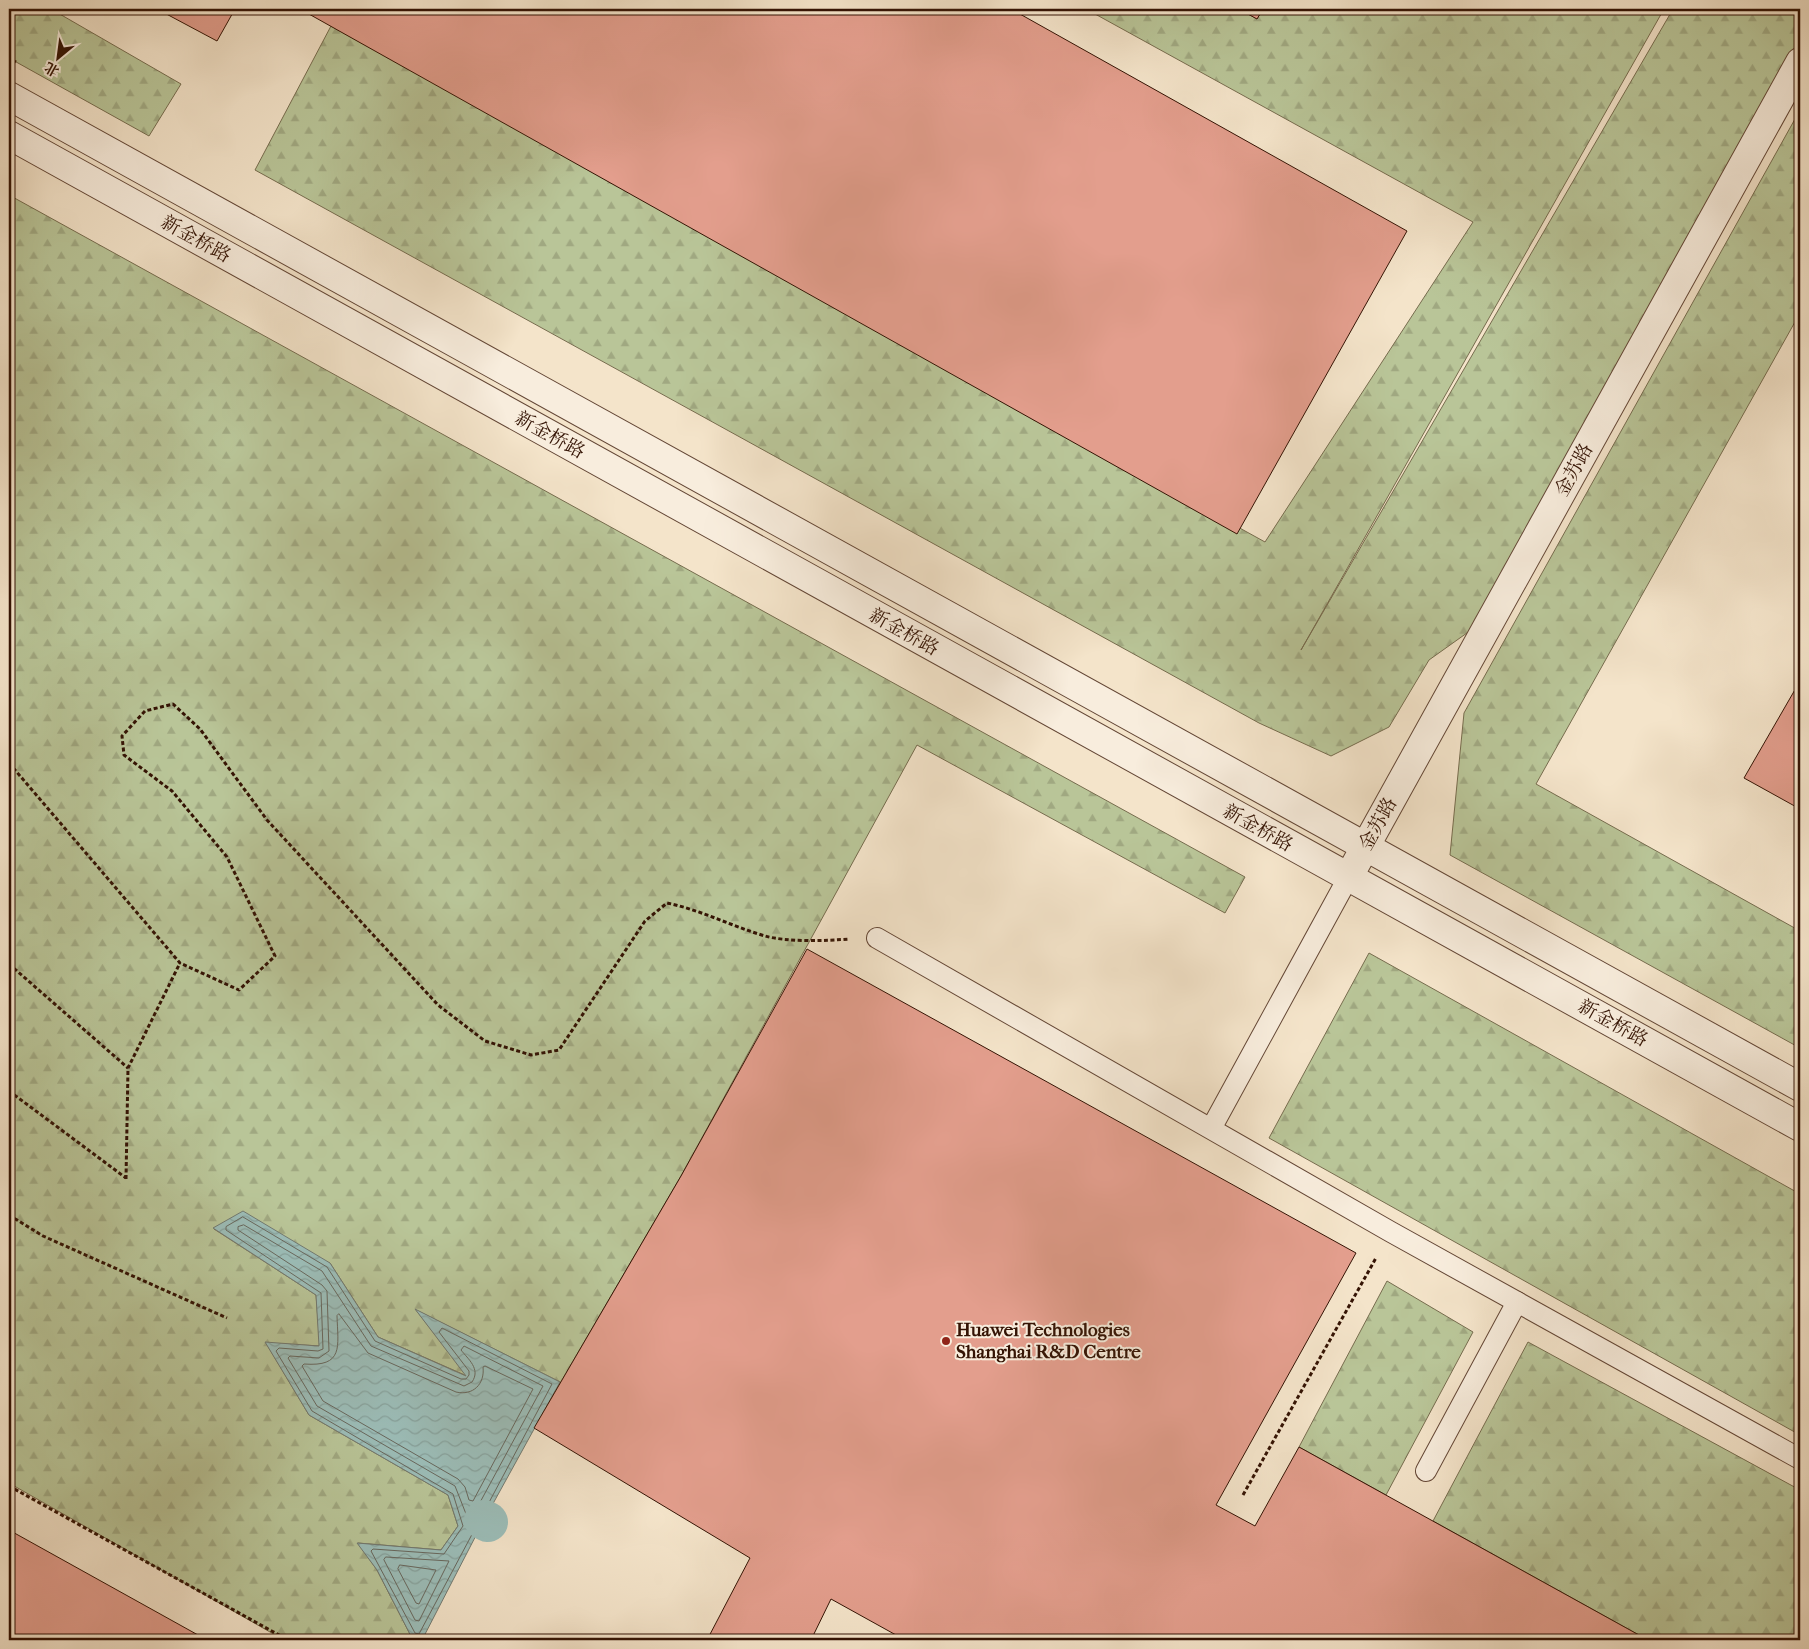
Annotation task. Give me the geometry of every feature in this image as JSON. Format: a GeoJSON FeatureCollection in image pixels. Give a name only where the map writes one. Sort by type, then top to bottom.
{"type":"FeatureCollection","features":[{"type":"Feature","properties":{"kind":"street","name":"金苏路"},"geometry":{"type":"LineString","coordinates":[[1348,878],[1800,62]]}},
{"type":"Feature","properties":{"kind":"street","name":"新金桥路"},"geometry":{"type":"LineString","coordinates":[[9,96],[1800,1087]]}},
{"type":"Feature","properties":{"kind":"street","name":"新金桥路"},"geometry":{"type":"LineString","coordinates":[[9,135],[1800,1127]]}},
{"type":"Feature","properties":{"kind":"lane"},"geometry":{"type":"LineString","coordinates":[[1212,1127],[1348,878]]}},
{"type":"Feature","properties":{"kind":"lane"},"geometry":{"type":"LineString","coordinates":[[877,938],[1212,1127],[1391,1232],[1800,1459]]}},
{"type":"Feature","properties":{"kind":"lane"},"geometry":{"type":"LineString","coordinates":[[1426,1471],[1517,1302]]}},
{"type":"Feature","properties":{"kind":"path"},"geometry":{"type":"LineString","coordinates":[[9,763],[180,963],[239,990],[275,956],[227,857],[172,791],[124,755],[122,736],[145,711],[173,704],[200,729],[267,820],[432,998],[485,1041],[531,1055],[559,1050],[645,922],[666,903],[693,908],[766,936],[826,941],[877,938]]}},
{"type":"Feature","properties":{"kind":"path"},"geometry":{"type":"LineString","coordinates":[[9,1091],[126,1179],[128,1068],[180,963]]}},
{"type":"Feature","properties":{"kind":"path"},"geometry":{"type":"LineString","coordinates":[[9,964],[128,1068]]}},
{"type":"Feature","properties":{"kind":"path"},"geometry":{"type":"LineString","coordinates":[[9,1215],[43,1236],[227,1318]]}},
{"type":"Feature","properties":{"kind":"path"},"geometry":{"type":"LineString","coordinates":[[1243,1495],[1391,1232]]}},
{"type":"Feature","properties":{"kind":"path"},"geometry":{"type":"LineString","coordinates":[[9,1486],[288,1640]]}},
{"type":"Feature","properties":{"kind":"green space"},"geometry":{"type":"Polygon","coordinates":[[[9,9],[51,9],[181,84],[149,136],[9,58],[9,9]]]}},
{"type":"Feature","properties":{"kind":"green space"},"geometry":{"type":"Polygon","coordinates":[[[1086,9],[1239,9],[1257,19],[1263,9],[1664,9],[1301,650],[1673,9],[1800,9],[1800,62],[1495,613],[1429,660],[1389,727],[1331,756],[1259,723],[255,170],[331,26],[1265,542],[1473,222],[1086,9]]]}},
{"type":"Feature","properties":{"kind":"green space"},"geometry":{"type":"Polygon","coordinates":[[[1800,110],[1800,313],[1536,784],[1800,931],[1800,1048],[1450,855],[1464,713],[1800,110]]]}},
{"type":"Feature","properties":{"kind":"green space"},"geometry":{"type":"Polygon","coordinates":[[[9,195],[1245,877],[1225,913],[917,745],[681,1176],[534,1428],[560,1382],[416,1310],[467,1376],[378,1337],[330,1263],[214,1229],[316,1295],[320,1346],[266,1343],[309,1415],[448,1495],[458,1526],[441,1550],[358,1543],[377,1570],[413,1640],[284,1640],[9,1483],[9,195]]]}},
{"type":"Feature","properties":{"kind":"green space"},"geometry":{"type":"Polygon","coordinates":[[[1369,953],[1800,1194],[1800,1435],[1269,1138],[1369,953]]]}},
{"type":"Feature","properties":{"kind":"green space"},"geometry":{"type":"Polygon","coordinates":[[[1387,1281],[1473,1332],[1386,1495],[1299,1447],[1387,1281]]]}},
{"type":"Feature","properties":{"kind":"green space"},"geometry":{"type":"Polygon","coordinates":[[[1528,1342],[1800,1490],[1800,1640],[1648,1640],[1433,1521],[1528,1342]]]}},
{"type":"Feature","properties":{"kind":"water"},"geometry":{"type":"Polygon","coordinates":[[[243,1211],[330,1263],[378,1337],[466,1376],[415,1309],[560,1382],[484,1520],[422,1640],[413,1640],[377,1570],[357,1543],[441,1550],[458,1526],[448,1495],[309,1415],[265,1342],[319,1346],[316,1295],[213,1228],[243,1211]]]}},
{"type":"Feature","properties":{"kind":"building"},"geometry":{"type":"Polygon","coordinates":[[[157,9],[235,9],[217,41],[157,9]]]}},
{"type":"Feature","properties":{"kind":"building"},"geometry":{"type":"Polygon","coordinates":[[[300,9],[1011,9],[1407,231],[1237,534],[300,9]]]}},
{"type":"Feature","properties":{"kind":"building"},"geometry":{"type":"Polygon","coordinates":[[[1239,9],[1263,9],[1257,19],[1239,9]]]}},
{"type":"Feature","properties":{"kind":"building"},"geometry":{"type":"Polygon","coordinates":[[[1800,681],[1800,809],[1744,778],[1800,681]]]}},
{"type":"Feature","properties":{"kind":"building","name":"Huawei Technologies Shanghai R&D Centre"},"geometry":{"type":"Polygon","coordinates":[[[807,949],[1356,1253],[1216,1505],[1255,1526],[1299,1447],[1648,1640],[905,1640],[831,1599],[811,1640],[707,1640],[750,1558],[534,1428],[681,1176],[807,949]]]}},
{"type":"Feature","properties":{"kind":"building"},"geometry":{"type":"Polygon","coordinates":[[[9,1530],[207,1640],[9,1640],[9,1530]]]}},
{"type":"Feature","properties":{"kind":"waterway"},"geometry":{"type":"LineString","coordinates":[[484,1520],[488,1522]]}},
{"type":"Feature","properties":{"kind":"place","name":"Huawei Technologies Shanghai R&D Centre"},"geometry":{"type":"Point","coordinates":[946,1341]}}]}
